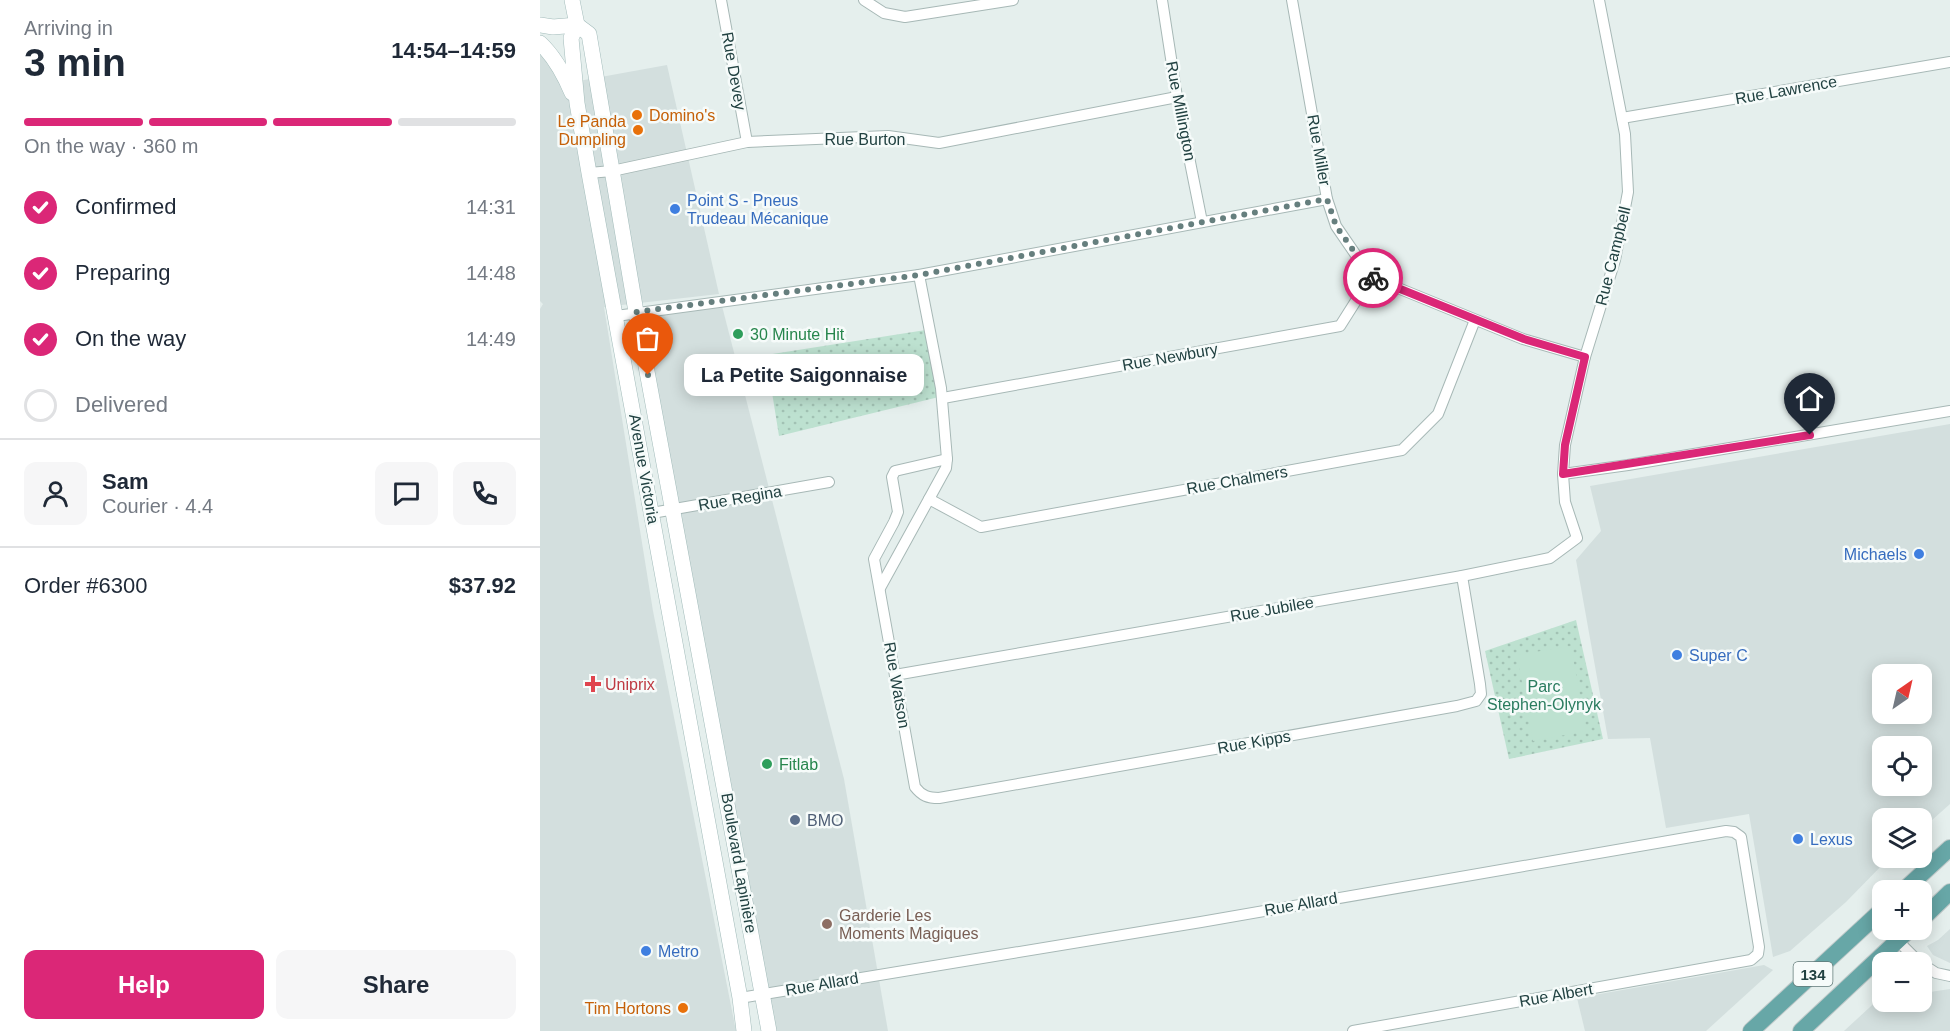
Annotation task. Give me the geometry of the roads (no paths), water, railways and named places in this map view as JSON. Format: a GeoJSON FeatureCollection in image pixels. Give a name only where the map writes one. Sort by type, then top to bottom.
{"type":"FeatureCollection","features":[{"type":"Feature","properties":{"kind":"main road","name":"Avenue Victoria"},"geometry":{"type":"LineString","coordinates":[[573,0],[577,25],[571,38],[577,103],[588,173],[686,701]]}},
{"type":"Feature","properties":{"kind":"main road"},"geometry":{"type":"LineString","coordinates":[[540,25],[554,27],[577,25]]}},
{"type":"Feature","properties":{"kind":"main road","name":"Avenue Victoria"},"geometry":{"type":"LineString","coordinates":[[577,25],[589,34],[636,312],[708,694]]}},
{"type":"Feature","properties":{"kind":"main road"},"geometry":{"type":"LineString","coordinates":[[540,43],[551,53],[562,70],[577,103]]}},
{"type":"Feature","properties":{"kind":"main road","name":"Boulevard Lapinière"},"geometry":{"type":"LineString","coordinates":[[708,694],[769,1031]]}},
{"type":"Feature","properties":{"kind":"main road","name":"Boulevard Lapinière"},"geometry":{"type":"LineString","coordinates":[[686,701],[744,1031]]}},
{"type":"Feature","properties":{"kind":"main road"},"geometry":{"type":"LineString","coordinates":[[1915,880],[1950,848]]}},
{"type":"Feature","properties":{"kind":"main road"},"geometry":{"type":"LineString","coordinates":[[1932,909],[1950,892]]}},
{"type":"Feature","properties":{"kind":"main road","name":"134"},"geometry":{"type":"LineString","coordinates":[[1751,1031],[1872,924]]}},
{"type":"Feature","properties":{"kind":"main road","name":"134"},"geometry":{"type":"LineString","coordinates":[[1800,1031],[1892,940]]}},
{"type":"Feature","properties":{"kind":"street","name":"Rue Devey"},"geometry":{"type":"LineString","coordinates":[[720,0],[747,142]]}},
{"type":"Feature","properties":{"kind":"street"},"geometry":{"type":"LineString","coordinates":[[864,0],[884,14],[905,17],[1013,0]]}},
{"type":"Feature","properties":{"kind":"street","name":"Rue Millington"},"geometry":{"type":"LineString","coordinates":[[1162,0],[1177,97],[1202,222]]}},
{"type":"Feature","properties":{"kind":"street","name":"Rue Miller"},"geometry":{"type":"LineString","coordinates":[[1292,0],[1327,199],[1336,226],[1371,277]]}},
{"type":"Feature","properties":{"kind":"street","name":"Rue Campbell"},"geometry":{"type":"LineString","coordinates":[[1563,474],[1565,445],[1585,357],[1615,260],[1628,192],[1622,118],[1599,0]]}},
{"type":"Feature","properties":{"kind":"street","name":"Rue Lawrence"},"geometry":{"type":"LineString","coordinates":[[1622,118],[1950,62]]}},
{"type":"Feature","properties":{"kind":"street","name":"Rue Burton"},"geometry":{"type":"LineString","coordinates":[[588,173],[612,171],[747,142],[888,136],[939,143],[1177,97]]}},
{"type":"Feature","properties":{"kind":"street"},"geometry":{"type":"LineString","coordinates":[[616,316],[919,275],[1327,199]]}},
{"type":"Feature","properties":{"kind":"street"},"geometry":{"type":"LineString","coordinates":[[880,588],[929,499],[945,468],[947,459],[943,398],[919,275]]}},
{"type":"Feature","properties":{"kind":"street"},"geometry":{"type":"LineString","coordinates":[[1371,277],[1524,339],[1585,357]]}},
{"type":"Feature","properties":{"kind":"street","name":"Rue Newbury"},"geometry":{"type":"LineString","coordinates":[[943,398],[1340,326],[1371,277]]}},
{"type":"Feature","properties":{"kind":"street","name":"Rue Chalmers"},"geometry":{"type":"LineString","coordinates":[[929,499],[981,527],[1402,450],[1437,414],[1475,320]]}},
{"type":"Feature","properties":{"kind":"street"},"geometry":{"type":"LineString","coordinates":[[1563,474],[1950,411]]}},
{"type":"Feature","properties":{"kind":"street","name":"Rue Watson"},"geometry":{"type":"LineString","coordinates":[[914,781],[874,559],[898,512],[892,477],[895,471],[947,459]]}},
{"type":"Feature","properties":{"kind":"street","name":"Rue Jubilee"},"geometry":{"type":"LineString","coordinates":[[895,675],[1462,576],[1550,558],[1577,538],[1565,502],[1563,474]]}},
{"type":"Feature","properties":{"kind":"street","name":"Rue Regina"},"geometry":{"type":"LineString","coordinates":[[652,513],[829,482]]}},
{"type":"Feature","properties":{"kind":"street","name":"Rue Kipps"},"geometry":{"type":"LineString","coordinates":[[914,781],[920,793],[928,798],[939,798],[1476,701],[1480,694],[1480,684],[1462,576]]}},
{"type":"Feature","properties":{"kind":"street","name":"Rue Allard"},"geometry":{"type":"LineString","coordinates":[[740,998],[1224,918],[1729,830],[1738,834],[1743,843],[1759,943],[1757,956]]}},
{"type":"Feature","properties":{"kind":"street"},"geometry":{"type":"LineString","coordinates":[[1903,940],[1912,952]]}},
{"type":"Feature","properties":{"kind":"street","name":"Rue Albert"},"geometry":{"type":"LineString","coordinates":[[1353,1031],[1748,962],[1757,956]]}},
{"type":"Feature","properties":{"kind":"street"},"geometry":{"type":"LineString","coordinates":[[1932,970],[1950,976]]}},
{"type":"Feature","properties":{"kind":"place","name":"Domino's"},"geometry":{"type":"Point","coordinates":[637,115]}},
{"type":"Feature","properties":{"kind":"place","name":"Le Panda Dumpling"},"geometry":{"type":"Point","coordinates":[638,130]}},
{"type":"Feature","properties":{"kind":"place","name":"Point S - Pneus Trudeau Mécanique"},"geometry":{"type":"Point","coordinates":[675,209]}},
{"type":"Feature","properties":{"kind":"place","name":"30 Minute Hit"},"geometry":{"type":"Point","coordinates":[738,334]}},
{"type":"Feature","properties":{"kind":"place","name":"La Petite Saigonnaise"},"geometry":{"type":"Point","coordinates":[648,375]}},
{"type":"Feature","properties":{"kind":"place","name":"Michaels"},"geometry":{"type":"Point","coordinates":[1919,554]}},
{"type":"Feature","properties":{"kind":"place","name":"Super C"},"geometry":{"type":"Point","coordinates":[1677,655]}},
{"type":"Feature","properties":{"kind":"place","name":"Uniprix"},"geometry":{"type":"Point","coordinates":[593,684]}},
{"type":"Feature","properties":{"kind":"place","name":"Fitlab"},"geometry":{"type":"Point","coordinates":[767,764]}},
{"type":"Feature","properties":{"kind":"place","name":"BMO"},"geometry":{"type":"Point","coordinates":[795,820]}},
{"type":"Feature","properties":{"kind":"place","name":"Lexus"},"geometry":{"type":"Point","coordinates":[1798,839]}},
{"type":"Feature","properties":{"kind":"place","name":"Garderie Les Moments Magiques"},"geometry":{"type":"Point","coordinates":[827,924]}},
{"type":"Feature","properties":{"kind":"place","name":"Metro"},"geometry":{"type":"Point","coordinates":[646,951]}},
{"type":"Feature","properties":{"kind":"place","name":"Tim Hortons"},"geometry":{"type":"Point","coordinates":[683,1008]}},
{"type":"Feature","properties":{"kind":"park label","name":"Parc Stephen-Olynyk"},"geometry":{"type":"Point","coordinates":[1544,695]}}]}
